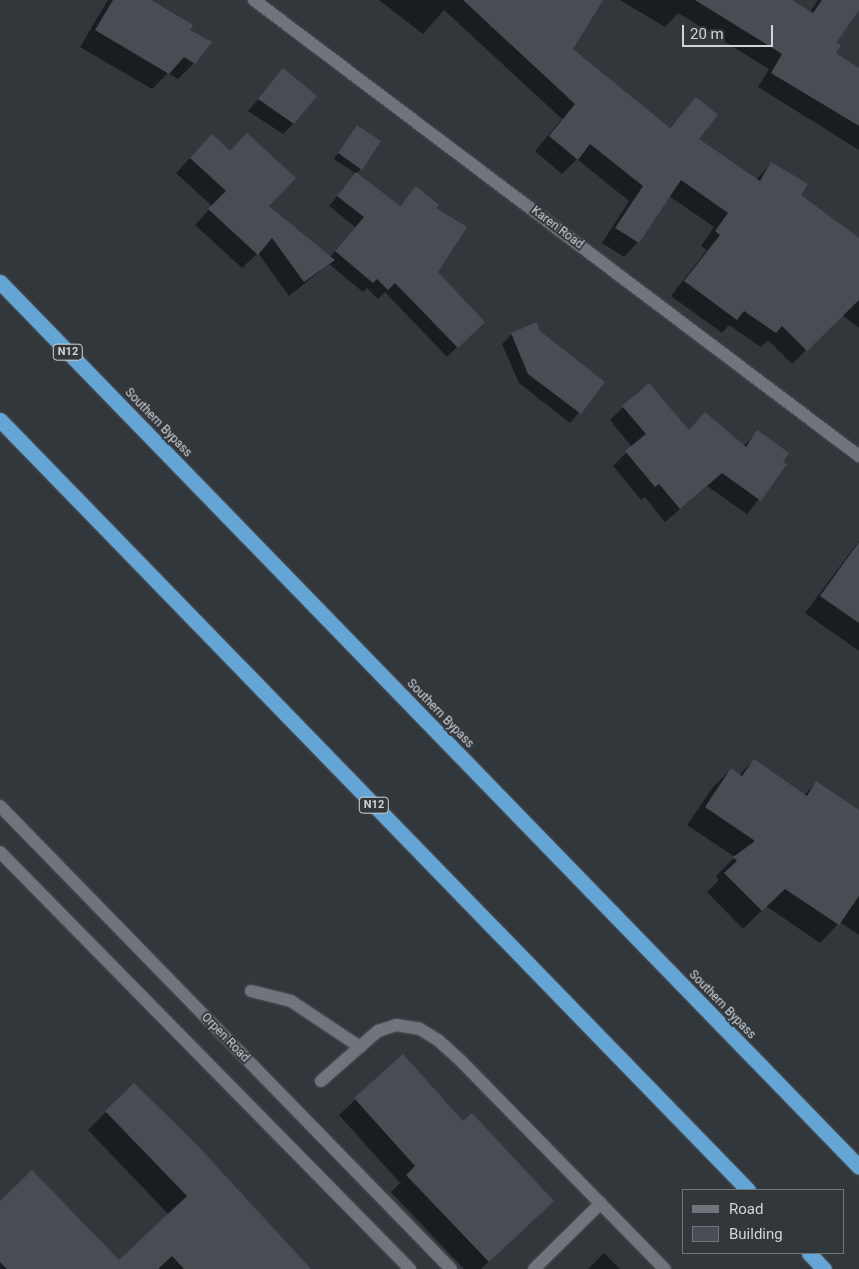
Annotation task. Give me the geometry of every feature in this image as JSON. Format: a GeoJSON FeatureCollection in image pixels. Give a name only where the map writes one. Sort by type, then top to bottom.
{"type":"FeatureCollection","features":[{"type":"Feature","properties":{"kind":"highway","name":"Southern Bypass"},"geometry":{"type":"LineString","coordinates":[[0,282],[859,1167]]}},
{"type":"Feature","properties":{"kind":"highway","name":"N12"},"geometry":{"type":"LineString","coordinates":[[0,420],[747,1189]]}},
{"type":"Feature","properties":{"kind":"highway"},"geometry":{"type":"LineString","coordinates":[[810,1254],[824,1269]]}},
{"type":"Feature","properties":{"kind":"street","name":"Karen Road"},"geometry":{"type":"LineString","coordinates":[[254,0],[859,456]]}},
{"type":"Feature","properties":{"kind":"street","name":"Orpen Road"},"geometry":{"type":"LineString","coordinates":[[0,806],[451,1269]]}},
{"type":"Feature","properties":{"kind":"street"},"geometry":{"type":"LineString","coordinates":[[0,852],[410,1269]]}},
{"type":"Feature","properties":{"kind":"street"},"geometry":{"type":"LineString","coordinates":[[251,991],[291,1001],[360,1047]]}},
{"type":"Feature","properties":{"kind":"street"},"geometry":{"type":"LineString","coordinates":[[321,1081],[378,1031],[396,1025],[420,1029],[439,1040],[664,1269]]}},
{"type":"Feature","properties":{"kind":"street"},"geometry":{"type":"LineString","coordinates":[[534,1269],[601,1204]]}},
{"type":"Feature","properties":{"kind":"building"},"geometry":{"type":"Polygon","coordinates":[[[113,0],[151,0],[193,25],[190,30],[212,42],[195,64],[184,57],[169,74],[95,30],[113,0]]]}},
{"type":"Feature","properties":{"kind":"building"},"geometry":{"type":"Polygon","coordinates":[[[463,0],[603,0],[573,49],[670,128],[696,97],[718,115],[699,139],[760,181],[771,162],[808,184],[801,195],[859,238],[859,300],[807,351],[782,326],[776,333],[744,311],[737,320],[684,281],[720,235],[715,231],[728,213],[681,180],[639,243],[615,228],[643,186],[590,144],[578,160],[549,136],[575,104],[463,0]]]}},
{"type":"Feature","properties":{"kind":"building"},"geometry":{"type":"Polygon","coordinates":[[[695,0],[792,0],[813,13],[822,0],[859,0],[859,10],[836,43],[841,45],[836,53],[859,68],[859,126],[771,73],[782,54],[695,0]]]}},
{"type":"Feature","properties":{"kind":"building"},"geometry":{"type":"Polygon","coordinates":[[[283,68],[317,96],[294,124],[258,99],[283,68]]]}},
{"type":"Feature","properties":{"kind":"building"},"geometry":{"type":"Polygon","coordinates":[[[357,125],[381,141],[362,170],[338,153],[357,125]]]}},
{"type":"Feature","properties":{"kind":"building"},"geometry":{"type":"Polygon","coordinates":[[[247,133],[296,178],[269,206],[335,260],[304,282],[272,238],[258,255],[208,209],[226,191],[190,158],[212,134],[230,151],[247,133]]]}},
{"type":"Feature","properties":{"kind":"building"},"geometry":{"type":"Polygon","coordinates":[[[356,172],[400,206],[416,186],[439,205],[436,208],[467,227],[438,272],[485,322],[458,348],[395,283],[388,290],[377,279],[373,283],[335,251],[364,217],[337,196],[356,172]]]}},
{"type":"Feature","properties":{"kind":"building"},"geometry":{"type":"Polygon","coordinates":[[[537,322],[540,331],[605,382],[581,414],[528,374],[511,333],[537,322]]]}},
{"type":"Feature","properties":{"kind":"building"},"geometry":{"type":"Polygon","coordinates":[[[649,383],[689,430],[705,412],[746,447],[757,430],[789,453],[783,462],[787,464],[761,501],[722,473],[680,509],[659,484],[655,487],[625,451],[646,434],[622,406],[649,383]]]}},
{"type":"Feature","properties":{"kind":"building"},"geometry":{"type":"Polygon","coordinates":[[[859,542],[859,623],[820,596],[859,542]]]}},
{"type":"Feature","properties":{"kind":"building"},"geometry":{"type":"Polygon","coordinates":[[[754,759],[807,796],[816,781],[859,810],[859,896],[839,925],[785,889],[762,911],[724,873],[737,861],[733,857],[755,841],[705,807],[731,768],[742,776],[754,759]]]}},
{"type":"Feature","properties":{"kind":"building"},"geometry":{"type":"Polygon","coordinates":[[[403,1054],[463,1121],[472,1113],[554,1201],[489,1262],[406,1175],[415,1166],[354,1098],[403,1054]]]}},
{"type":"Feature","properties":{"kind":"building"},"geometry":{"type":"Polygon","coordinates":[[[134,1083],[198,1146],[311,1269],[184,1269],[172,1256],[158,1269],[7,1269],[0,1262],[0,1201],[32,1170],[119,1260],[187,1196],[105,1111],[134,1083]]]}}]}
